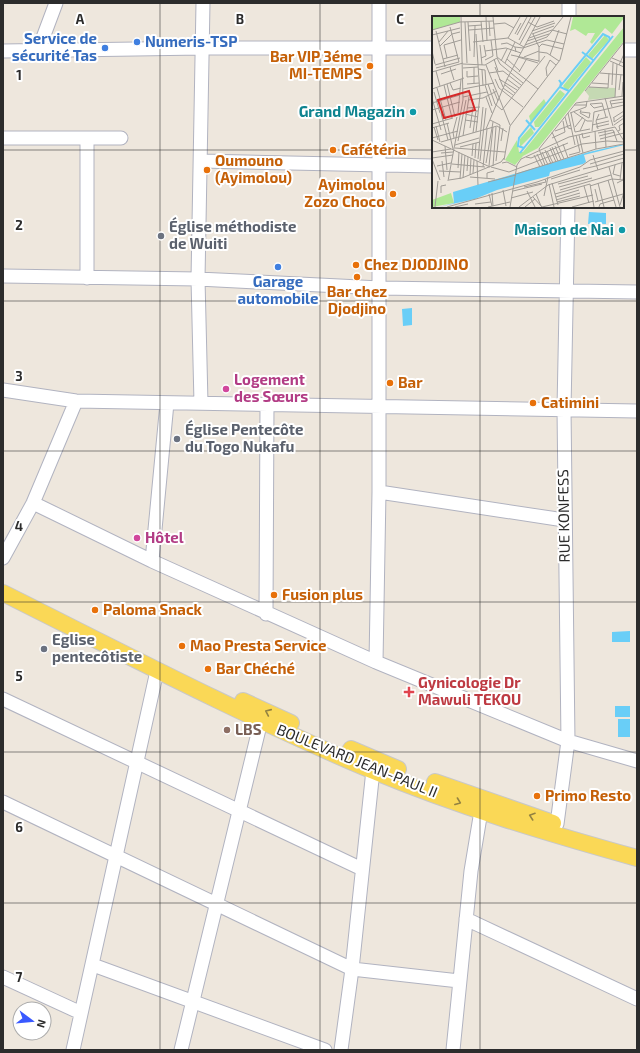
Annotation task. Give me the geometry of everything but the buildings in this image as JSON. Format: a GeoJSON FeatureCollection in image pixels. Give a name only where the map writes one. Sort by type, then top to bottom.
{"type":"FeatureCollection","features":[{"type":"Feature","properties":{"kind":"main road","name":"BOULEVARD JEAN-PAUL II"},"geometry":{"type":"LineString","coordinates":[[3,585],[326,738],[409,773],[557,824],[637,846]]}},
{"type":"Feature","properties":{"kind":"main road","name":"BOULEVARD JEAN-PAUL II"},"geometry":{"type":"LineString","coordinates":[[3,593],[260,721],[373,770],[482,811],[562,837],[637,858]]}},
{"type":"Feature","properties":{"kind":"street"},"geometry":{"type":"LineString","coordinates":[[38,51],[56,3]]}},
{"type":"Feature","properties":{"kind":"street"},"geometry":{"type":"LineString","coordinates":[[201,403],[198,279],[203,3]]}},
{"type":"Feature","properties":{"kind":"street"},"geometry":{"type":"LineString","coordinates":[[376,662],[380,288],[379,3]]}},
{"type":"Feature","properties":{"kind":"street"},"geometry":{"type":"LineString","coordinates":[[569,3],[569,16]]}},
{"type":"Feature","properties":{"kind":"street"},"geometry":{"type":"LineString","coordinates":[[3,51],[202,48],[432,48]]}},
{"type":"Feature","properties":{"kind":"street"},"geometry":{"type":"LineString","coordinates":[[624,50],[637,50]]}},
{"type":"Feature","properties":{"kind":"street"},"geometry":{"type":"LineString","coordinates":[[3,138],[121,138]]}},
{"type":"Feature","properties":{"kind":"street"},"geometry":{"type":"LineString","coordinates":[[87,138],[87,278]]}},
{"type":"Feature","properties":{"kind":"street"},"geometry":{"type":"LineString","coordinates":[[201,161],[432,166]]}},
{"type":"Feature","properties":{"kind":"street","name":"RUE KONFESS"},"geometry":{"type":"LineString","coordinates":[[557,824],[568,741],[564,520],[564,409],[568,208]]}},
{"type":"Feature","properties":{"kind":"street"},"geometry":{"type":"LineString","coordinates":[[3,276],[198,279],[380,288],[637,292]]}},
{"type":"Feature","properties":{"kind":"street"},"geometry":{"type":"LineString","coordinates":[[3,390],[76,401],[637,411]]}},
{"type":"Feature","properties":{"kind":"street"},"geometry":{"type":"LineString","coordinates":[[3,558],[33,503],[76,401]]}},
{"type":"Feature","properties":{"kind":"street"},"geometry":{"type":"LineString","coordinates":[[152,561],[167,403]]}},
{"type":"Feature","properties":{"kind":"street"},"geometry":{"type":"LineString","coordinates":[[266,614],[267,404]]}},
{"type":"Feature","properties":{"kind":"street"},"geometry":{"type":"LineString","coordinates":[[379,492],[564,520]]}},
{"type":"Feature","properties":{"kind":"street"},"geometry":{"type":"LineString","coordinates":[[33,503],[266,614],[376,662],[568,741],[637,761]]}},
{"type":"Feature","properties":{"kind":"street"},"geometry":{"type":"LineString","coordinates":[[73,1050],[117,856],[136,762],[158,671]]}},
{"type":"Feature","properties":{"kind":"street"},"geometry":{"type":"LineString","coordinates":[[3,699],[362,869]]}},
{"type":"Feature","properties":{"kind":"street"},"geometry":{"type":"LineString","coordinates":[[181,1050],[260,721]]}},
{"type":"Feature","properties":{"kind":"street"},"geometry":{"type":"LineString","coordinates":[[341,1050],[352,969],[373,770]]}},
{"type":"Feature","properties":{"kind":"street"},"geometry":{"type":"LineString","coordinates":[[3,802],[352,969],[460,981]]}},
{"type":"Feature","properties":{"kind":"street"},"geometry":{"type":"LineString","coordinates":[[453,1050],[470,871],[482,811]]}},
{"type":"Feature","properties":{"kind":"street"},"geometry":{"type":"LineString","coordinates":[[466,919],[637,999]]}},
{"type":"Feature","properties":{"kind":"street"},"geometry":{"type":"LineString","coordinates":[[93,964],[325,1050]]}},
{"type":"Feature","properties":{"kind":"street"},"geometry":{"type":"LineString","coordinates":[[3,978],[82,1013]]}},
{"type":"Feature","properties":{"kind":"water"},"geometry":{"type":"Polygon","coordinates":[[[589,212],[606,213],[606,224],[588,224],[589,212]]]}},
{"type":"Feature","properties":{"kind":"water"},"geometry":{"type":"Polygon","coordinates":[[[412,308],[412,325],[403,326],[402,309],[412,308]]]}},
{"type":"Feature","properties":{"kind":"water"},"geometry":{"type":"Polygon","coordinates":[[[630,631],[630,642],[612,642],[612,632],[630,631]]]}},
{"type":"Feature","properties":{"kind":"water"},"geometry":{"type":"Polygon","coordinates":[[[615,706],[630,706],[630,717],[615,717],[615,706]]]}},
{"type":"Feature","properties":{"kind":"water"},"geometry":{"type":"Polygon","coordinates":[[[618,719],[630,719],[630,737],[618,737],[618,719]]]}},
{"type":"Feature","properties":{"kind":"place","name":"Numeris-TSP"},"geometry":{"type":"Point","coordinates":[137,42]}},
{"type":"Feature","properties":{"kind":"place","name":"Service de sécurité Tas"},"geometry":{"type":"Point","coordinates":[105,48]}},
{"type":"Feature","properties":{"kind":"place","name":"Bar VIP 3éme MI-TEMPS"},"geometry":{"type":"Point","coordinates":[370,66]}},
{"type":"Feature","properties":{"kind":"place","name":"Grand Magazin"},"geometry":{"type":"Point","coordinates":[413,112]}},
{"type":"Feature","properties":{"kind":"place","name":"Cafétéria"},"geometry":{"type":"Point","coordinates":[333,150]}},
{"type":"Feature","properties":{"kind":"place","name":"Oumouno (Ayimolou)"},"geometry":{"type":"Point","coordinates":[207,170]}},
{"type":"Feature","properties":{"kind":"place","name":"Ayimolou Zozo Choco"},"geometry":{"type":"Point","coordinates":[393,194]}},
{"type":"Feature","properties":{"kind":"place","name":"Maison de Nai"},"geometry":{"type":"Point","coordinates":[622,230]}},
{"type":"Feature","properties":{"kind":"place","name":"Église méthodiste de Wuiti"},"geometry":{"type":"Point","coordinates":[161,236]}},
{"type":"Feature","properties":{"kind":"place","name":"Chez DJODJINO"},"geometry":{"type":"Point","coordinates":[356,265]}},
{"type":"Feature","properties":{"kind":"place","name":"Garage automobile"},"geometry":{"type":"Point","coordinates":[278,267]}},
{"type":"Feature","properties":{"kind":"place","name":"Bar chez Djodjino"},"geometry":{"type":"Point","coordinates":[357,277]}},
{"type":"Feature","properties":{"kind":"place","name":"Bar"},"geometry":{"type":"Point","coordinates":[390,383]}},
{"type":"Feature","properties":{"kind":"place","name":"Logement des Sœurs"},"geometry":{"type":"Point","coordinates":[226,389]}},
{"type":"Feature","properties":{"kind":"place","name":"Catimini"},"geometry":{"type":"Point","coordinates":[533,403]}},
{"type":"Feature","properties":{"kind":"place","name":"Église Pentecôte du Togo Nukafu"},"geometry":{"type":"Point","coordinates":[177,439]}},
{"type":"Feature","properties":{"kind":"place","name":"Hôtel"},"geometry":{"type":"Point","coordinates":[137,538]}},
{"type":"Feature","properties":{"kind":"place","name":"Fusion plus"},"geometry":{"type":"Point","coordinates":[274,595]}},
{"type":"Feature","properties":{"kind":"place","name":"Paloma Snack"},"geometry":{"type":"Point","coordinates":[95,610]}},
{"type":"Feature","properties":{"kind":"place","name":"Mao Presta Service"},"geometry":{"type":"Point","coordinates":[182,646]}},
{"type":"Feature","properties":{"kind":"place","name":"Eglise pentecôtiste"},"geometry":{"type":"Point","coordinates":[44,649]}},
{"type":"Feature","properties":{"kind":"place","name":"Bar Chéché"},"geometry":{"type":"Point","coordinates":[208,669]}},
{"type":"Feature","properties":{"kind":"place","name":"Gynicologie Dr Mawuli TEKOU"},"geometry":{"type":"Point","coordinates":[409,692]}},
{"type":"Feature","properties":{"kind":"place","name":"LBS"},"geometry":{"type":"Point","coordinates":[227,730]}},
{"type":"Feature","properties":{"kind":"place","name":"Primo Resto"},"geometry":{"type":"Point","coordinates":[537,796]}}]}
